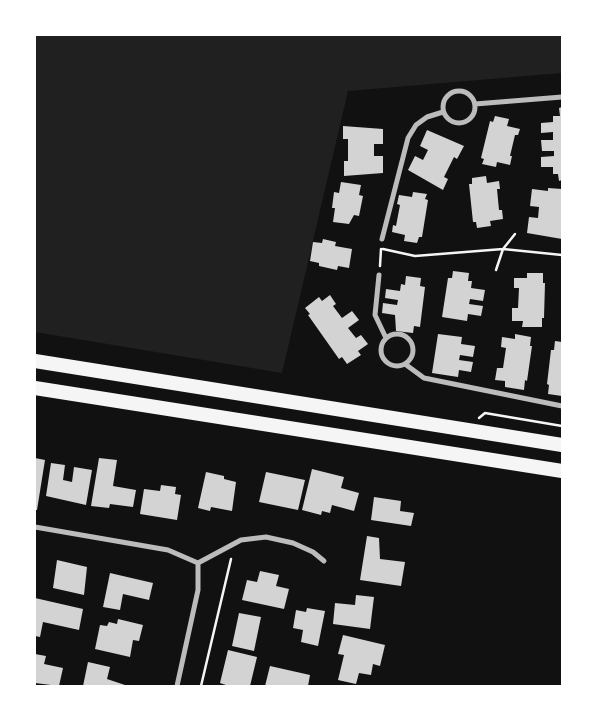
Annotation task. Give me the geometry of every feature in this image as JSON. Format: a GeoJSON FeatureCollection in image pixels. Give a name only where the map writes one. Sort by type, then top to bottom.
{"type":"FeatureCollection","features":[{"type":"Feature","properties":{"kind":"highway"},"geometry":{"type":"LineString","coordinates":[[35,361],[562,446]]}},
{"type":"Feature","properties":{"kind":"highway"},"geometry":{"type":"LineString","coordinates":[[35,388],[562,471]]}},
{"type":"Feature","properties":{"kind":"street"},"geometry":{"type":"LineString","coordinates":[[455,91],[470,95],[475,104],[474,114],[466,122],[460,123],[450,120],[443,112],[444,101],[455,91]]}},
{"type":"Feature","properties":{"kind":"street"},"geometry":{"type":"LineString","coordinates":[[475,104],[562,97]]}},
{"type":"Feature","properties":{"kind":"street"},"geometry":{"type":"LineString","coordinates":[[382,239],[408,138],[416,125],[427,117],[443,112]]}},
{"type":"Feature","properties":{"kind":"street"},"geometry":{"type":"LineString","coordinates":[[379,275],[375,315],[386,338]]}},
{"type":"Feature","properties":{"kind":"street"},"geometry":{"type":"LineString","coordinates":[[398,334],[411,342],[413,353],[405,364],[392,366],[383,359],[380,349],[386,338],[398,334]]}},
{"type":"Feature","properties":{"kind":"street"},"geometry":{"type":"LineString","coordinates":[[405,364],[419,376],[428,379],[562,406]]}},
{"type":"Feature","properties":{"kind":"street"},"geometry":{"type":"LineString","coordinates":[[35,528],[168,550],[198,563]]}},
{"type":"Feature","properties":{"kind":"street"},"geometry":{"type":"LineString","coordinates":[[198,563],[241,540],[266,537],[293,543],[314,552],[324,561]]}},
{"type":"Feature","properties":{"kind":"street"},"geometry":{"type":"LineString","coordinates":[[177,686],[198,590],[198,563]]}},
{"type":"Feature","properties":{"kind":"path"},"geometry":{"type":"LineString","coordinates":[[496,270],[503,249],[515,234]]}},
{"type":"Feature","properties":{"kind":"path"},"geometry":{"type":"LineString","coordinates":[[379,275],[381,248],[415,256],[503,249],[562,255]]}},
{"type":"Feature","properties":{"kind":"path"},"geometry":{"type":"LineString","coordinates":[[485,412],[562,426]]}},
{"type":"Feature","properties":{"kind":"path"},"geometry":{"type":"LineString","coordinates":[[201,686],[232,558]]}},
{"type":"Feature","properties":{"kind":"shaded area"},"geometry":{"type":"Polygon","coordinates":[[[35,35],[562,35],[562,73],[348,91],[282,373],[35,332],[35,35]]]}},
{"type":"Feature","properties":{"kind":"building"},"geometry":{"type":"Polygon","coordinates":[[[562,107],[562,180],[559,181],[558,174],[553,174],[553,167],[541,167],[541,157],[554,156],[554,151],[542,151],[541,140],[553,140],[553,132],[541,133],[541,123],[553,122],[553,116],[560,116],[559,108],[562,107]]]}},
{"type":"Feature","properties":{"kind":"building"},"geometry":{"type":"Polygon","coordinates":[[[495,116],[509,119],[507,126],[520,129],[518,135],[515,135],[510,165],[497,162],[496,167],[482,164],[484,159],[481,158],[490,121],[493,122],[495,116]]]}},
{"type":"Feature","properties":{"kind":"building"},"geometry":{"type":"Polygon","coordinates":[[[343,126],[383,129],[383,144],[374,144],[374,156],[383,156],[383,173],[344,176],[344,161],[348,161],[348,139],[343,139],[343,126]]]}},
{"type":"Feature","properties":{"kind":"building"},"geometry":{"type":"Polygon","coordinates":[[[427,130],[464,146],[457,159],[454,157],[444,177],[448,179],[443,190],[408,170],[415,156],[423,160],[428,150],[420,146],[427,130]]]}},
{"type":"Feature","properties":{"kind":"building"},"geometry":{"type":"Polygon","coordinates":[[[486,176],[487,183],[499,181],[500,189],[497,189],[499,210],[502,210],[503,219],[490,221],[491,226],[477,228],[476,222],[473,222],[469,184],[472,184],[472,178],[486,176]]]}},
{"type":"Feature","properties":{"kind":"building"},"geometry":{"type":"Polygon","coordinates":[[[341,182],[361,185],[359,195],[363,196],[359,216],[354,215],[349,224],[333,222],[335,208],[332,208],[334,192],[339,193],[341,182]]]}},
{"type":"Feature","properties":{"kind":"building"},"geometry":{"type":"Polygon","coordinates":[[[548,188],[562,189],[562,239],[527,233],[529,217],[538,218],[539,207],[530,206],[532,189],[548,191],[548,188]]]}},
{"type":"Feature","properties":{"kind":"building"},"geometry":{"type":"Polygon","coordinates":[[[413,192],[427,194],[425,199],[428,200],[422,237],[419,237],[417,243],[404,241],[405,235],[392,232],[393,225],[396,226],[400,205],[397,204],[399,195],[412,197],[413,192]]]}},
{"type":"Feature","properties":{"kind":"building"},"geometry":{"type":"Polygon","coordinates":[[[323,239],[336,242],[335,246],[352,249],[349,268],[338,266],[337,270],[319,266],[319,263],[310,261],[313,242],[322,243],[323,239]]]}},
{"type":"Feature","properties":{"kind":"building"},"geometry":{"type":"Polygon","coordinates":[[[453,271],[469,273],[468,281],[472,281],[471,288],[485,290],[483,301],[470,299],[469,304],[483,306],[481,316],[468,314],[467,321],[442,317],[448,278],[452,278],[453,271]]]}},
{"type":"Feature","properties":{"kind":"building"},"geometry":{"type":"Polygon","coordinates":[[[527,273],[543,273],[543,283],[545,283],[542,327],[522,327],[523,321],[512,321],[512,308],[518,308],[519,288],[514,288],[514,278],[527,278],[527,273]]]}},
{"type":"Feature","properties":{"kind":"building"},"geometry":{"type":"Polygon","coordinates":[[[406,276],[421,278],[420,286],[425,287],[420,327],[414,326],[413,333],[396,331],[395,315],[382,313],[383,303],[397,305],[398,300],[385,298],[386,289],[400,291],[401,284],[405,285],[406,276]]]}},
{"type":"Feature","properties":{"kind":"building"},"geometry":{"type":"Polygon","coordinates":[[[330,295],[336,304],[333,306],[342,318],[352,311],[359,320],[348,328],[356,338],[361,335],[368,344],[358,351],[361,355],[347,364],[342,357],[339,359],[305,308],[319,297],[322,301],[330,295]]]}},
{"type":"Feature","properties":{"kind":"building"},"geometry":{"type":"Polygon","coordinates":[[[438,334],[462,337],[461,344],[475,346],[473,357],[460,355],[459,360],[473,362],[471,372],[459,370],[458,377],[432,373],[438,334]]]}},
{"type":"Feature","properties":{"kind":"building"},"geometry":{"type":"Polygon","coordinates":[[[515,334],[531,337],[530,346],[532,346],[524,390],[505,387],[505,381],[495,380],[497,368],[503,368],[506,348],[501,347],[502,337],[515,339],[515,334]]]}},
{"type":"Feature","properties":{"kind":"building"},"geometry":{"type":"Polygon","coordinates":[[[555,341],[562,342],[562,396],[548,394],[549,385],[547,384],[551,350],[554,350],[555,341]]]}},
{"type":"Feature","properties":{"kind":"building"},"geometry":{"type":"Polygon","coordinates":[[[35,458],[45,460],[37,510],[35,510],[35,458]]]}},
{"type":"Feature","properties":{"kind":"building"},"geometry":{"type":"Polygon","coordinates":[[[99,458],[117,460],[113,486],[136,490],[133,507],[110,504],[109,508],[91,506],[99,458]]]}},
{"type":"Feature","properties":{"kind":"building"},"geometry":{"type":"Polygon","coordinates":[[[51,463],[65,465],[63,480],[72,482],[74,467],[92,470],[86,505],[46,496],[51,463]]]}},
{"type":"Feature","properties":{"kind":"building"},"geometry":{"type":"Polygon","coordinates":[[[312,469],[344,477],[341,488],[359,493],[354,511],[332,505],[330,513],[322,511],[321,515],[302,510],[312,469]]]}},
{"type":"Feature","properties":{"kind":"building"},"geometry":{"type":"Polygon","coordinates":[[[206,472],[224,476],[224,479],[236,482],[232,511],[211,507],[210,511],[198,508],[206,472]]]}},
{"type":"Feature","properties":{"kind":"building"},"geometry":{"type":"Polygon","coordinates":[[[266,472],[305,480],[298,510],[259,502],[266,472]]]}},
{"type":"Feature","properties":{"kind":"building"},"geometry":{"type":"Polygon","coordinates":[[[161,485],[176,487],[175,494],[181,495],[177,520],[140,514],[144,489],[160,491],[161,485]]]}},
{"type":"Feature","properties":{"kind":"building"},"geometry":{"type":"Polygon","coordinates":[[[374,497],[401,501],[400,511],[414,513],[411,526],[371,520],[374,497]]]}},
{"type":"Feature","properties":{"kind":"building"},"geometry":{"type":"Polygon","coordinates":[[[367,536],[379,538],[380,559],[405,562],[401,586],[360,580],[367,536]]]}},
{"type":"Feature","properties":{"kind":"building"},"geometry":{"type":"Polygon","coordinates":[[[57,560],[87,567],[84,595],[53,588],[57,560]]]}},
{"type":"Feature","properties":{"kind":"building"},"geometry":{"type":"Polygon","coordinates":[[[260,571],[279,575],[276,586],[289,589],[284,609],[242,600],[247,580],[257,582],[260,571]]]}},
{"type":"Feature","properties":{"kind":"building"},"geometry":{"type":"Polygon","coordinates":[[[110,573],[153,583],[149,600],[123,594],[120,610],[103,607],[110,573]]]}},
{"type":"Feature","properties":{"kind":"building"},"geometry":{"type":"Polygon","coordinates":[[[356,595],[374,597],[370,629],[333,624],[335,603],[355,605],[356,595]]]}},
{"type":"Feature","properties":{"kind":"building"},"geometry":{"type":"Polygon","coordinates":[[[35,598],[83,609],[79,630],[43,622],[40,637],[35,636],[35,598]]]}},
{"type":"Feature","properties":{"kind":"building"},"geometry":{"type":"Polygon","coordinates":[[[307,608],[325,611],[318,646],[301,642],[303,630],[293,628],[296,610],[306,612],[307,608]]]}},
{"type":"Feature","properties":{"kind":"building"},"geometry":{"type":"Polygon","coordinates":[[[239,613],[261,617],[254,651],[232,646],[239,613]]]}},
{"type":"Feature","properties":{"kind":"building"},"geometry":{"type":"Polygon","coordinates":[[[118,619],[143,625],[139,641],[133,640],[130,657],[95,649],[100,625],[107,626],[109,622],[117,624],[118,619]]]}},
{"type":"Feature","properties":{"kind":"building"},"geometry":{"type":"Polygon","coordinates":[[[343,635],[385,645],[380,666],[373,664],[371,675],[359,673],[356,684],[338,680],[344,655],[338,654],[343,635]]]}},
{"type":"Feature","properties":{"kind":"building"},"geometry":{"type":"Polygon","coordinates":[[[228,650],[257,657],[250,686],[229,686],[220,683],[228,650]]]}},
{"type":"Feature","properties":{"kind":"building"},"geometry":{"type":"Polygon","coordinates":[[[35,654],[46,656],[44,664],[63,668],[59,686],[35,683],[35,654]]]}},
{"type":"Feature","properties":{"kind":"building"},"geometry":{"type":"Polygon","coordinates":[[[88,662],[110,667],[107,679],[128,686],[83,686],[88,662]]]}},
{"type":"Feature","properties":{"kind":"building"},"geometry":{"type":"Polygon","coordinates":[[[270,666],[310,675],[308,686],[265,686],[270,666]]]}}]}
